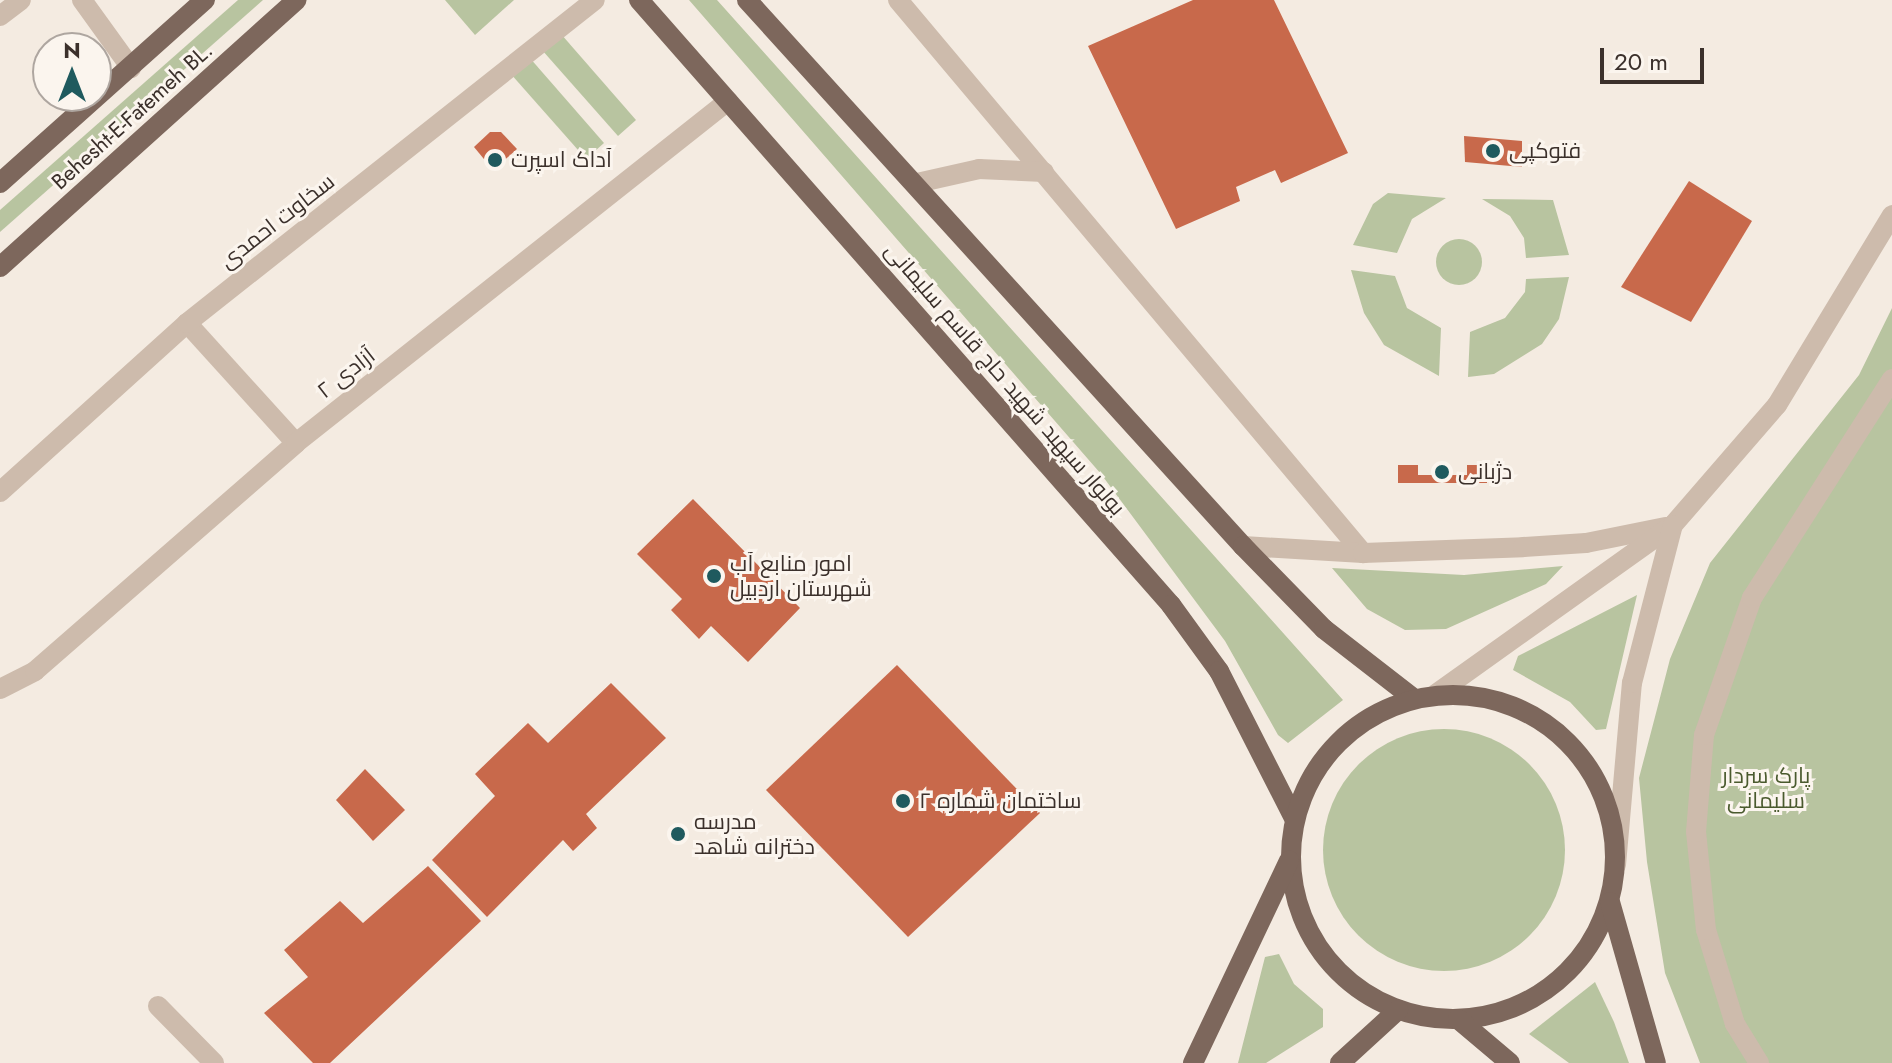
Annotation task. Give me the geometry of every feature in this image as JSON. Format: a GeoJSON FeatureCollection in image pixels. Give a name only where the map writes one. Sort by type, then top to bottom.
{"type":"FeatureCollection","features":[{"type":"Feature","properties":{"kind":"main road","name":"Behesht-E-Fatemeh BL."},"geometry":{"type":"LineString","coordinates":[[0,183],[205,0]]}},
{"type":"Feature","properties":{"kind":"main road","name":"Behesht-E-Fatemeh BL."},"geometry":{"type":"LineString","coordinates":[[0,267],[297,0]]}},
{"type":"Feature","properties":{"kind":"main road","name":"بولوار سپهبد شهید حاج قاسم سلیمانی"},"geometry":{"type":"LineString","coordinates":[[639,0],[1171,605],[1219,671],[1294,818]]}},
{"type":"Feature","properties":{"kind":"main road"},"geometry":{"type":"LineString","coordinates":[[747,0],[917,183],[1243,546],[1324,629],[1413,698]]}},
{"type":"Feature","properties":{"kind":"main road"},"geometry":{"type":"LineString","coordinates":[[1436,694],[1482,697],[1527,711],[1565,738],[1600,790],[1612,819],[1616,865],[1610,902],[1593,940],[1568,972],[1536,997],[1498,1013],[1458,1019],[1398,1010],[1363,992],[1325,957],[1295,899],[1289,861],[1294,818],[1310,777],[1336,742],[1372,715],[1413,698],[1436,694]]}},
{"type":"Feature","properties":{"kind":"main road"},"geometry":{"type":"LineString","coordinates":[[1193,1063],[1289,861]]}},
{"type":"Feature","properties":{"kind":"main road"},"geometry":{"type":"LineString","coordinates":[[1610,902],[1656,1063]]}},
{"type":"Feature","properties":{"kind":"main road"},"geometry":{"type":"LineString","coordinates":[[1340,1063],[1398,1010]]}},
{"type":"Feature","properties":{"kind":"main road"},"geometry":{"type":"LineString","coordinates":[[1458,1019],[1510,1063]]}},
{"type":"Feature","properties":{"kind":"street"},"geometry":{"type":"LineString","coordinates":[[0,16],[21,0]]}},
{"type":"Feature","properties":{"kind":"street"},"geometry":{"type":"LineString","coordinates":[[82,0],[131,68]]}},
{"type":"Feature","properties":{"kind":"street","name":"سخاوت احمدی"},"geometry":{"type":"LineString","coordinates":[[0,492],[187,323],[595,0]]}},
{"type":"Feature","properties":{"kind":"street"},"geometry":{"type":"LineString","coordinates":[[898,0],[1363,553]]}},
{"type":"Feature","properties":{"kind":"street","name":"آزادی ۲"},"geometry":{"type":"LineString","coordinates":[[0,689],[35,671],[296,443],[728,101]]}},
{"type":"Feature","properties":{"kind":"street"},"geometry":{"type":"LineString","coordinates":[[917,183],[979,169],[1044,172]]}},
{"type":"Feature","properties":{"kind":"street"},"geometry":{"type":"LineString","coordinates":[[1436,694],[1673,525],[1777,405],[1892,215]]}},
{"type":"Feature","properties":{"kind":"street"},"geometry":{"type":"LineString","coordinates":[[187,323],[296,443]]}},
{"type":"Feature","properties":{"kind":"street"},"geometry":{"type":"LineString","coordinates":[[1759,1063],[1735,1024],[1706,930],[1696,832],[1704,735],[1752,598],[1892,379]]}},
{"type":"Feature","properties":{"kind":"street"},"geometry":{"type":"LineString","coordinates":[[1243,546],[1363,553],[1586,543],[1673,525]]}},
{"type":"Feature","properties":{"kind":"street"},"geometry":{"type":"LineString","coordinates":[[1616,865],[1632,683],[1673,525]]}},
{"type":"Feature","properties":{"kind":"street"},"geometry":{"type":"LineString","coordinates":[[158,1006],[214,1063]]}},
{"type":"Feature","properties":{"kind":"green space"},"geometry":{"type":"Polygon","coordinates":[[[238,0],[263,0],[0,232],[0,210],[238,0]]]}},
{"type":"Feature","properties":{"kind":"green space"},"geometry":{"type":"Polygon","coordinates":[[[445,0],[514,0],[475,35],[445,0]]]}},
{"type":"Feature","properties":{"kind":"green space"},"geometry":{"type":"Polygon","coordinates":[[[689,0],[717,0],[1343,700],[1288,743],[1278,735],[1225,641],[1101,474],[689,0]]]}},
{"type":"Feature","properties":{"kind":"green space"},"geometry":{"type":"Polygon","coordinates":[[[561,34],[636,120],[618,136],[542,50],[561,34]]]}},
{"type":"Feature","properties":{"kind":"green space"},"geometry":{"type":"Polygon","coordinates":[[[529,57],[604,143],[586,159],[510,73],[529,57]]]}},
{"type":"Feature","properties":{"kind":"green space"},"geometry":{"type":"Polygon","coordinates":[[[1388,193],[1446,198],[1412,219],[1397,253],[1353,245],[1373,204],[1388,193]]]}},
{"type":"Feature","properties":{"kind":"green space"},"geometry":{"type":"Polygon","coordinates":[[[1482,199],[1553,200],[1569,255],[1526,258],[1524,238],[1510,216],[1482,199]]]}},
{"type":"Feature","properties":{"kind":"green space"},"geometry":{"type":"Polygon","coordinates":[[[1459,239],[1475,246],[1482,262],[1475,278],[1459,285],[1443,278],[1436,262],[1443,246],[1459,239]]]}},
{"type":"Feature","properties":{"kind":"green space"},"geometry":{"type":"Polygon","coordinates":[[[1351,270],[1395,276],[1407,308],[1441,328],[1439,376],[1384,345],[1364,313],[1351,270]]]}},
{"type":"Feature","properties":{"kind":"green space"},"geometry":{"type":"Polygon","coordinates":[[[1569,277],[1559,319],[1542,344],[1494,374],[1468,377],[1470,332],[1505,318],[1525,292],[1526,279],[1569,277]]]}},
{"type":"Feature","properties":{"kind":"green space","name":"پارک سردار سلیمانی"},"geometry":{"type":"Polygon","coordinates":[[[1892,308],[1892,1063],[1700,1063],[1665,973],[1647,862],[1639,778],[1670,659],[1710,563],[1859,375],[1892,308]]]}},
{"type":"Feature","properties":{"kind":"green space"},"geometry":{"type":"Polygon","coordinates":[[[1563,566],[1546,584],[1446,629],[1405,630],[1367,609],[1332,568],[1464,575],[1563,566]]]}},
{"type":"Feature","properties":{"kind":"green space"},"geometry":{"type":"Polygon","coordinates":[[[1637,595],[1606,729],[1596,730],[1570,702],[1513,670],[1518,656],[1637,595]]]}},
{"type":"Feature","properties":{"kind":"green space"},"geometry":{"type":"Polygon","coordinates":[[[1444,729],[1468,731],[1490,738],[1530,764],[1556,804],[1563,826],[1563,874],[1556,896],[1530,936],[1490,962],[1468,969],[1444,971],[1420,969],[1398,962],[1358,936],[1332,896],[1325,874],[1323,850],[1325,826],[1332,804],[1358,764],[1398,738],[1420,731],[1444,729]]]}},
{"type":"Feature","properties":{"kind":"green space"},"geometry":{"type":"Polygon","coordinates":[[[1279,954],[1294,984],[1323,1009],[1323,1027],[1266,1063],[1238,1063],[1265,957],[1279,954]]]}},
{"type":"Feature","properties":{"kind":"green space"},"geometry":{"type":"Polygon","coordinates":[[[1595,982],[1629,1063],[1569,1063],[1529,1034],[1595,982]]]}},
{"type":"Feature","properties":{"kind":"building"},"geometry":{"type":"Polygon","coordinates":[[[1193,0],[1274,0],[1348,153],[1281,183],[1275,170],[1236,187],[1240,201],[1176,229],[1088,46],[1193,0]]]}},
{"type":"Feature","properties":{"kind":"building","name":"آداک اسپرت"},"geometry":{"type":"Polygon","coordinates":[[[490,132],[501,132],[517,149],[493,170],[474,147],[490,132]]]}},
{"type":"Feature","properties":{"kind":"building","name":"فتوکپی"},"geometry":{"type":"Polygon","coordinates":[[[1464,136],[1522,141],[1522,167],[1465,162],[1464,136]]]}},
{"type":"Feature","properties":{"kind":"building"},"geometry":{"type":"Polygon","coordinates":[[[1689,181],[1752,221],[1691,322],[1621,287],[1689,181]]]}},
{"type":"Feature","properties":{"kind":"building","name":"دژبانی"},"geometry":{"type":"Polygon","coordinates":[[[1398,465],[1418,465],[1418,475],[1467,475],[1467,465],[1487,465],[1487,483],[1398,483],[1398,465]]]}},
{"type":"Feature","properties":{"kind":"building","name":"امور منابع آب شهرستان اردبیل"},"geometry":{"type":"Polygon","coordinates":[[[693,499],[800,608],[748,662],[711,626],[699,639],[671,610],[682,599],[637,554],[693,499]]]}},
{"type":"Feature","properties":{"kind":"building","name":"ساختمان شماره ۲"},"geometry":{"type":"Polygon","coordinates":[[[897,665],[1040,813],[908,937],[766,790],[897,665]]]}},
{"type":"Feature","properties":{"kind":"building"},"geometry":{"type":"Polygon","coordinates":[[[611,683],[666,738],[586,814],[597,828],[573,851],[563,840],[487,917],[432,860],[495,796],[475,774],[528,723],[548,743],[611,683]]]}},
{"type":"Feature","properties":{"kind":"building"},"geometry":{"type":"Polygon","coordinates":[[[365,769],[405,810],[373,841],[336,800],[365,769]]]}},
{"type":"Feature","properties":{"kind":"building"},"geometry":{"type":"Polygon","coordinates":[[[428,866],[481,921],[330,1063],[313,1063],[264,1013],[308,977],[284,950],[340,901],[363,923],[428,866]]]}},
{"type":"Feature","properties":{"kind":"place","name":"فتوکپی"},"geometry":{"type":"Point","coordinates":[1493,151]}},
{"type":"Feature","properties":{"kind":"place","name":"آداک اسپرت"},"geometry":{"type":"Point","coordinates":[495,160]}},
{"type":"Feature","properties":{"kind":"place","name":"دژبانی"},"geometry":{"type":"Point","coordinates":[1442,472]}},
{"type":"Feature","properties":{"kind":"place","name":"امور منابع آب شهرستان اردبیل"},"geometry":{"type":"Point","coordinates":[714,576]}},
{"type":"Feature","properties":{"kind":"place","name":"ساختمان شماره ۲"},"geometry":{"type":"Point","coordinates":[903,801]}},
{"type":"Feature","properties":{"kind":"place","name":"مدرسه دخترانه شاهد"},"geometry":{"type":"Point","coordinates":[678,834]}}]}
